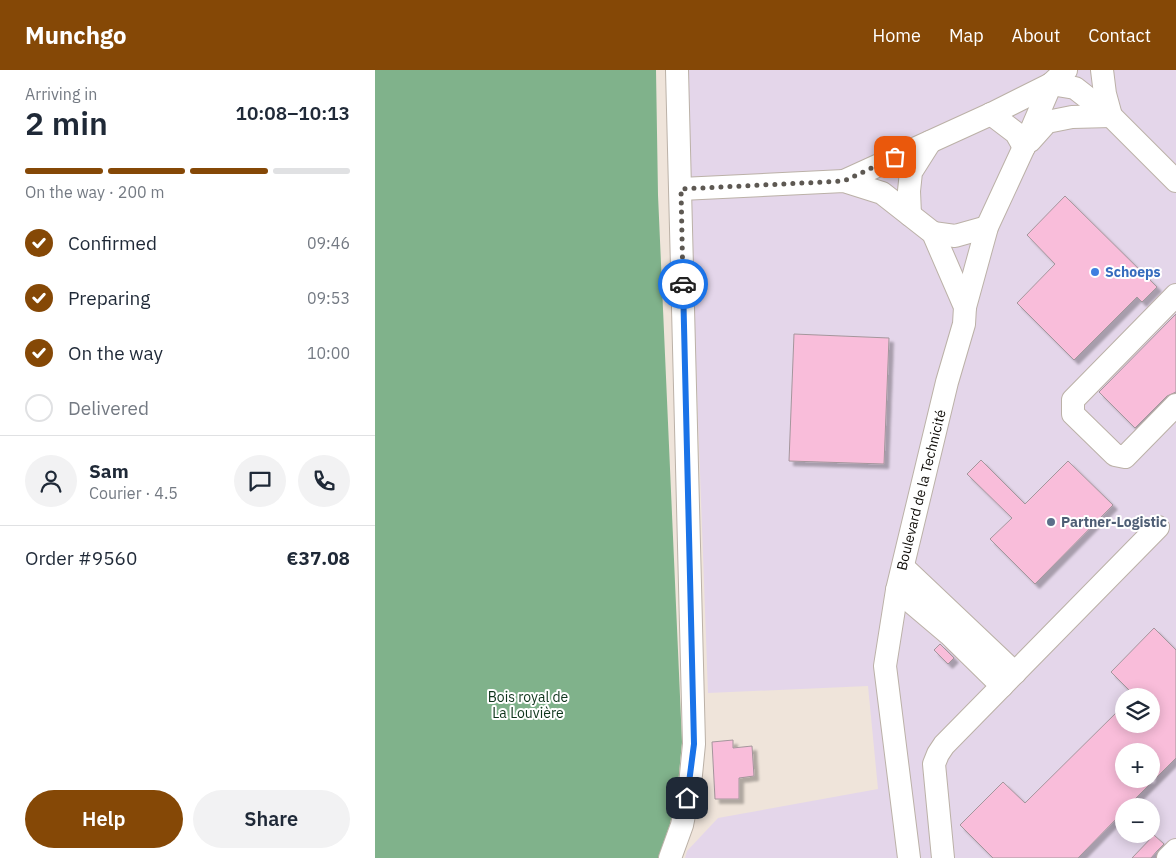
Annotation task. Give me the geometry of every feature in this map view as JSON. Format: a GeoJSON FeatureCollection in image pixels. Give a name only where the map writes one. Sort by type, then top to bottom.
{"type":"FeatureCollection","features":[{"type":"Feature","properties":{"kind":"street"},"geometry":{"type":"LineString","coordinates":[[670,858],[682,825],[690,785],[694,744],[677,70]]}},
{"type":"Feature","properties":{"kind":"street"},"geometry":{"type":"LineString","coordinates":[[1102,70],[1105,94],[1111,116]]}},
{"type":"Feature","properties":{"kind":"street"},"geometry":{"type":"LineString","coordinates":[[681,189],[844,181],[882,193],[933,233],[955,236],[987,227],[1059,77]]}},
{"type":"Feature","properties":{"kind":"street"},"geometry":{"type":"LineString","coordinates":[[844,181],[991,114],[1059,77]]}},
{"type":"Feature","properties":{"kind":"street"},"geometry":{"type":"LineString","coordinates":[[1059,77],[1111,116],[1176,181]]}},
{"type":"Feature","properties":{"kind":"street"},"geometry":{"type":"LineString","coordinates":[[991,114],[1016,133],[1024,147]]}},
{"type":"Feature","properties":{"kind":"street"},"geometry":{"type":"LineString","coordinates":[[1024,147],[1047,122],[1072,117],[1111,116]]}},
{"type":"Feature","properties":{"kind":"street"},"geometry":{"type":"LineString","coordinates":[[909,215],[911,172],[930,142]]}},
{"type":"Feature","properties":{"kind":"street","name":"Boulevard de la Technicité"},"geometry":{"type":"LineString","coordinates":[[909,858],[885,666],[897,590],[947,382],[964,324],[965,308],[987,227]]}},
{"type":"Feature","properties":{"kind":"street"},"geometry":{"type":"LineString","coordinates":[[933,233],[965,308]]}},
{"type":"Feature","properties":{"kind":"street"},"geometry":{"type":"LineString","coordinates":[[1176,295],[1073,400],[1073,414],[1115,455],[1125,457],[1176,405]]}},
{"type":"Feature","properties":{"kind":"street"},"geometry":{"type":"LineString","coordinates":[[943,858],[934,764],[938,754],[944,745],[1159,527]]}},
{"type":"Feature","properties":{"kind":"street"},"geometry":{"type":"LineString","coordinates":[[903,567],[1009,680]]}},
{"type":"Feature","properties":{"kind":"street"},"geometry":{"type":"LineString","coordinates":[[897,590],[949,634],[1009,680]]}},
{"type":"Feature","properties":{"kind":"street"},"geometry":{"type":"LineString","coordinates":[[1168,858],[1176,850]]}},
{"type":"Feature","properties":{"kind":"shaded area"},"geometry":{"type":"Polygon","coordinates":[[[687,70],[1176,70],[1176,858],[685,858],[687,851],[718,818],[878,789],[868,686],[708,693],[687,70]]]}},
{"type":"Feature","properties":{"kind":"green space","name":"Bois royal de La Louvière"},"geometry":{"type":"Polygon","coordinates":[[[375,70],[656,70],[658,195],[682,742],[678,784],[670,824],[658,858],[375,858],[375,70]]]}},
{"type":"Feature","properties":{"kind":"building","name":"Schoeps"},"geometry":{"type":"Polygon","coordinates":[[[1065,196],[1157,287],[1142,302],[1137,297],[1074,360],[1017,303],[1055,264],[1027,235],[1065,196]]]}},
{"type":"Feature","properties":{"kind":"building"},"geometry":{"type":"Polygon","coordinates":[[[1176,314],[1176,392],[1167,396],[1135,428],[1099,392],[1176,314]]]}},
{"type":"Feature","properties":{"kind":"building"},"geometry":{"type":"Polygon","coordinates":[[[794,334],[889,338],[884,464],[789,461],[794,334]]]}},
{"type":"Feature","properties":{"kind":"building","name":"Partner-Logistic"},"geometry":{"type":"Polygon","coordinates":[[[981,460],[1025,504],[1068,461],[1113,505],[1035,584],[990,539],[1012,518],[967,474],[981,460]]]}},
{"type":"Feature","properties":{"kind":"building"},"geometry":{"type":"Polygon","coordinates":[[[1154,628],[1176,650],[1176,758],[1160,774],[1160,743],[1115,743],[1115,788],[1146,788],[1136,798],[1115,798],[1115,820],[1078,858],[993,858],[960,825],[1003,782],[1025,803],[1115,714],[1115,733],[1160,733],[1160,688],[1127,688],[1111,672],[1154,628]]]}},
{"type":"Feature","properties":{"kind":"building"},"geometry":{"type":"Polygon","coordinates":[[[940,644],[954,658],[948,664],[934,650],[940,644]]]}},
{"type":"Feature","properties":{"kind":"building"},"geometry":{"type":"Polygon","coordinates":[[[733,740],[733,748],[752,746],[754,776],[739,778],[739,799],[715,799],[712,742],[733,740]]]}},
{"type":"Feature","properties":{"kind":"building"},"geometry":{"type":"Polygon","coordinates":[[[1160,840],[1164,844],[1151,858],[1132,858],[1146,843],[1160,843],[1160,840]]]}},
{"type":"Feature","properties":{"kind":"way so far"},"geometry":{"type":"LineString","coordinates":[[683,284],[681,189],[844,181],[895,157]]}},
{"type":"Feature","properties":{"kind":"place","name":"Schoeps"},"geometry":{"type":"Point","coordinates":[1095,272]}},
{"type":"Feature","properties":{"kind":"place","name":"Partner-Logistic"},"geometry":{"type":"Point","coordinates":[1051,522]}},
{"type":"Feature","properties":{"kind":"route"},"geometry":{"type":"LineString","coordinates":[[683,284],[694,744],[687,798]]}}]}
